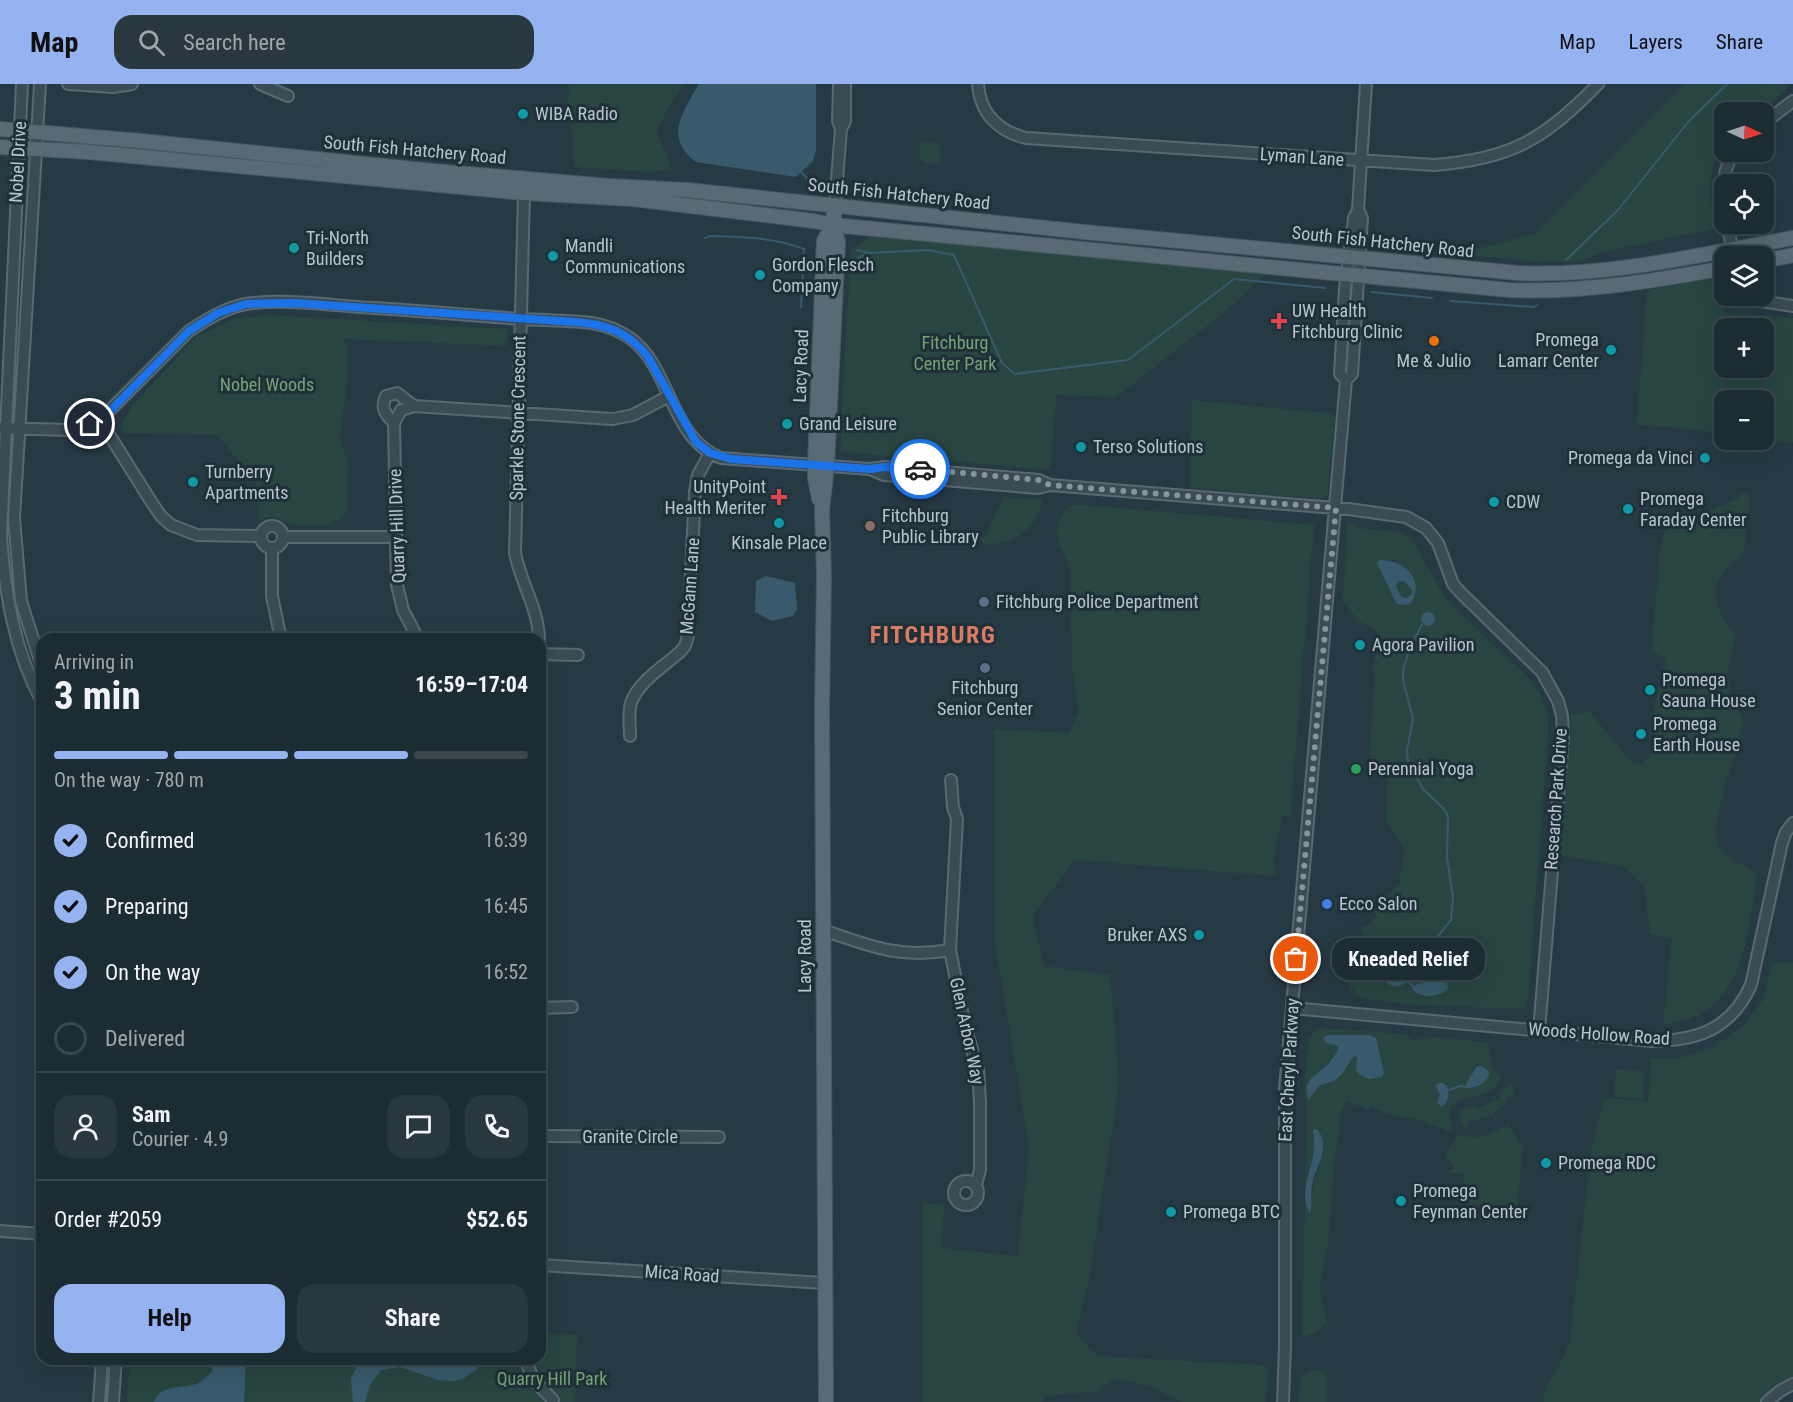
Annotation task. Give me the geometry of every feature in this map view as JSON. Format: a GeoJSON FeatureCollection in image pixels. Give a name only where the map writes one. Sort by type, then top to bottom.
{"type":"FeatureCollection","features":[{"type":"Feature","properties":{"kind":"main road","name":"South Fish Hatchery Road"},"geometry":{"type":"LineString","coordinates":[[0,129],[411,169],[609,186],[687,190],[1407,264],[1555,275],[1601,272],[1714,256]]}},
{"type":"Feature","properties":{"kind":"main road","name":"South Fish Hatchery Road"},"geometry":{"type":"LineString","coordinates":[[0,147],[89,152],[524,193],[633,199],[833,225],[1509,290],[1555,291],[1635,284],[1714,270]]}},
{"type":"Feature","properties":{"kind":"main road","name":"Lacy Road"},"geometry":{"type":"LineString","coordinates":[[826,1402],[822,711],[824,576],[821,465],[824,241],[833,225],[835,205]]}},
{"type":"Feature","properties":{"kind":"main road","name":"South Fish Hatchery Road"},"geometry":{"type":"LineString","coordinates":[[1761,246],[1793,238]]}},
{"type":"Feature","properties":{"kind":"main road"},"geometry":{"type":"LineString","coordinates":[[1774,259],[1793,255]]}},
{"type":"Feature","properties":{"kind":"street","name":"Nobel Drive"},"geometry":{"type":"LineString","coordinates":[[22,84],[3,428],[1,536],[4,583],[22,656],[36,688]]}},
{"type":"Feature","properties":{"kind":"street","name":"Nobel Drive"},"geometry":{"type":"LineString","coordinates":[[36,648],[21,601],[14,518],[21,429],[27,277],[39,84]]}},
{"type":"Feature","properties":{"kind":"street"},"geometry":{"type":"LineString","coordinates":[[68,84],[113,87],[132,84]]}},
{"type":"Feature","properties":{"kind":"street"},"geometry":{"type":"LineString","coordinates":[[260,84],[288,96]]}},
{"type":"Feature","properties":{"kind":"street","name":"Lacy Road"},"geometry":{"type":"LineString","coordinates":[[839,84],[837,121],[841,129]]}},
{"type":"Feature","properties":{"kind":"street","name":"Lacy Road"},"geometry":{"type":"LineString","coordinates":[[835,205],[841,129],[845,121],[845,84]]}},
{"type":"Feature","properties":{"kind":"street","name":"Lyman Lane"},"geometry":{"type":"LineString","coordinates":[[978,84],[982,105],[989,116],[1003,130],[1026,138],[1434,165],[1469,163],[1490,158],[1538,137],[1558,122],[1598,84]]}},
{"type":"Feature","properties":{"kind":"street","name":"East Cheryl Parkway"},"geometry":{"type":"LineString","coordinates":[[1283,1402],[1285,1108],[1346,380],[1340,374],[1354,258],[1362,218],[1358,210],[1366,84]]}},
{"type":"Feature","properties":{"kind":"street"},"geometry":{"type":"LineString","coordinates":[[1774,115],[1793,101]]}},
{"type":"Feature","properties":{"kind":"street","name":"Sparkle Stone Crescent"},"geometry":{"type":"LineString","coordinates":[[524,193],[515,553],[518,568],[537,615],[538,633]]}},
{"type":"Feature","properties":{"kind":"street"},"geometry":{"type":"LineString","coordinates":[[3,428],[69,430],[100,420],[189,331],[218,313],[246,304],[294,303],[593,323],[621,332],[632,339],[644,352],[691,435],[710,453]]}},
{"type":"Feature","properties":{"kind":"street"},"geometry":{"type":"LineString","coordinates":[[1774,303],[1793,306]]}},
{"type":"Feature","properties":{"kind":"street"},"geometry":{"type":"LineString","coordinates":[[394,423],[383,409],[383,402],[386,396],[397,393],[414,406],[613,419],[633,415],[669,396]]}},
{"type":"Feature","properties":{"kind":"street","name":"Quarry Hill Drive"},"geometry":{"type":"LineString","coordinates":[[414,406],[401,410],[394,423],[397,585],[403,610],[415,633]]}},
{"type":"Feature","properties":{"kind":"street"},"geometry":{"type":"LineString","coordinates":[[100,420],[152,503],[171,525],[197,535],[260,536]]}},
{"type":"Feature","properties":{"kind":"street","name":"Research Park Drive"},"geometry":{"type":"LineString","coordinates":[[710,453],[731,459],[870,469],[884,475],[1038,488],[1050,485],[1336,508],[1406,517],[1426,528],[1438,543],[1453,584],[1542,672],[1558,701],[1562,716],[1563,738],[1539,1030]]}},
{"type":"Feature","properties":{"kind":"street","name":"McGann Lane"},"geometry":{"type":"LineString","coordinates":[[630,736],[630,709],[634,698],[642,686],[680,652],[688,636],[695,491],[698,475],[710,453]]}},
{"type":"Feature","properties":{"kind":"street"},"geometry":{"type":"LineString","coordinates":[[273,526],[280,530],[283,537],[280,544],[272,548],[264,545],[260,536],[263,529],[273,526]]}},
{"type":"Feature","properties":{"kind":"street"},"geometry":{"type":"LineString","coordinates":[[283,537],[395,537]]}},
{"type":"Feature","properties":{"kind":"street"},"geometry":{"type":"LineString","coordinates":[[272,548],[272,596],[280,633]]}},
{"type":"Feature","properties":{"kind":"street"},"geometry":{"type":"LineString","coordinates":[[546,654],[578,655]]}},
{"type":"Feature","properties":{"kind":"street","name":"Glen Arbor Way"},"geometry":{"type":"LineString","coordinates":[[951,780],[953,807],[957,819],[950,950],[965,1026],[978,1070],[980,1170],[976,1185]]}},
{"type":"Feature","properties":{"kind":"street","name":"Woods Hollow Road"},"geometry":{"type":"LineString","coordinates":[[1292,1008],[1671,1041],[1689,1039],[1719,1025],[1744,1000],[1751,985],[1782,843],[1793,823]]}},
{"type":"Feature","properties":{"kind":"street"},"geometry":{"type":"LineString","coordinates":[[823,930],[867,945],[905,954],[926,954],[950,950]]}},
{"type":"Feature","properties":{"kind":"street"},"geometry":{"type":"LineString","coordinates":[[546,1008],[572,1007]]}},
{"type":"Feature","properties":{"kind":"street","name":"Granite Circle"},"geometry":{"type":"LineString","coordinates":[[546,1136],[719,1137]]}},
{"type":"Feature","properties":{"kind":"street"},"geometry":{"type":"LineString","coordinates":[[0,1231],[36,1234]]}},
{"type":"Feature","properties":{"kind":"street","name":"Mica Road"},"geometry":{"type":"LineString","coordinates":[[546,1265],[824,1283]]}},
{"type":"Feature","properties":{"kind":"street"},"geometry":{"type":"LineString","coordinates":[[99,1402],[102,1365]]}},
{"type":"Feature","properties":{"kind":"street"},"geometry":{"type":"LineString","coordinates":[[113,1402],[116,1365]]}},
{"type":"Feature","properties":{"kind":"street"},"geometry":{"type":"LineString","coordinates":[[527,1365],[537,1384],[553,1400]]}},
{"type":"Feature","properties":{"kind":"street"},"geometry":{"type":"LineString","coordinates":[[1767,1402],[1780,1390],[1793,1384]]}},
{"type":"Feature","properties":{"kind":"green space"},"geometry":{"type":"Polygon","coordinates":[[[569,84],[683,84],[656,130],[672,170],[650,172],[574,167],[574,138],[567,116],[569,84]]]}},
{"type":"Feature","properties":{"kind":"green space"},"geometry":{"type":"Polygon","coordinates":[[[1685,84],[1788,84],[1772,102],[1714,102],[1714,162],[1716,162],[1713,167],[1710,191],[1714,228],[1599,253],[1582,261],[1540,262],[1458,254],[1535,234],[1685,84]]]}},
{"type":"Feature","properties":{"kind":"green space"},"geometry":{"type":"Polygon","coordinates":[[[921,141],[940,143],[941,164],[923,163],[919,158],[921,141]]]}},
{"type":"Feature","properties":{"kind":"green space","name":"Fitchburg Center Park"},"geometry":{"type":"Polygon","coordinates":[[[876,234],[1267,273],[1221,315],[1116,397],[1057,395],[1050,470],[841,452],[851,249],[876,234]]]}},
{"type":"Feature","properties":{"kind":"green space"},"geometry":{"type":"Polygon","coordinates":[[[1714,279],[1714,306],[1727,306],[1724,312],[1793,318],[1793,443],[1774,440],[1774,390],[1714,390],[1714,433],[1637,425],[1647,290],[1714,279]]]}},
{"type":"Feature","properties":{"kind":"green space","name":"Nobel Woods"},"geometry":{"type":"Polygon","coordinates":[[[266,315],[507,329],[507,346],[344,339],[347,351],[346,390],[340,439],[348,464],[346,511],[343,518],[336,521],[333,519],[333,525],[298,525],[272,517],[257,522],[258,486],[218,435],[124,433],[120,427],[131,407],[196,337],[234,319],[266,315]]]}},
{"type":"Feature","properties":{"kind":"green space"},"geometry":{"type":"Polygon","coordinates":[[[1192,400],[1328,413],[1335,417],[1326,496],[1320,499],[1190,488],[1192,400]]]}},
{"type":"Feature","properties":{"kind":"green space"},"geometry":{"type":"Polygon","coordinates":[[[1746,491],[1750,501],[1743,555],[1722,573],[1716,592],[1720,613],[1736,635],[1728,669],[1730,691],[1744,721],[1723,793],[1715,831],[1721,851],[1757,872],[1750,922],[1737,970],[1726,990],[1711,1007],[1690,1018],[1663,1024],[1672,938],[1650,934],[1645,888],[1622,866],[1561,856],[1571,733],[1570,715],[1589,711],[1632,763],[1641,764],[1649,756],[1655,745],[1652,716],[1666,658],[1652,652],[1659,556],[1664,531],[1735,500],[1746,491]]]}},
{"type":"Feature","properties":{"kind":"green space"},"geometry":{"type":"Polygon","coordinates":[[[1003,497],[1043,499],[1035,520],[1022,534],[1003,542],[982,543],[980,538],[987,534],[1003,497]]]}},
{"type":"Feature","properties":{"kind":"green space"},"geometry":{"type":"Polygon","coordinates":[[[1070,505],[1314,525],[1290,816],[1283,816],[1273,858],[1275,876],[1075,860],[1032,916],[1044,966],[1110,975],[1119,1084],[1089,1279],[1076,1333],[1097,1356],[1261,1365],[1268,1370],[1265,1402],[1181,1402],[1148,1385],[1115,1379],[1098,1391],[1047,1396],[1042,1402],[922,1402],[922,1203],[944,1205],[942,1248],[1018,1256],[1029,1148],[995,940],[994,729],[1069,733],[1079,712],[1072,669],[1070,570],[1057,530],[1062,514],[1070,505]]]}},
{"type":"Feature","properties":{"kind":"green space"},"geometry":{"type":"Polygon","coordinates":[[[1347,523],[1355,524],[1357,528],[1396,531],[1412,539],[1445,598],[1533,683],[1542,697],[1548,717],[1548,736],[1527,1006],[1523,1009],[1413,1005],[1358,998],[1355,990],[1350,989],[1351,978],[1356,975],[1357,961],[1363,961],[1366,935],[1362,934],[1362,927],[1370,925],[1376,917],[1375,907],[1399,884],[1404,854],[1403,846],[1386,822],[1387,774],[1372,761],[1369,755],[1374,667],[1380,638],[1377,632],[1353,619],[1354,615],[1343,600],[1347,523]],[[1380,560],[1389,591],[1397,604],[1411,603],[1416,592],[1394,560],[1380,560]]]}},
{"type":"Feature","properties":{"kind":"green space"},"geometry":{"type":"Polygon","coordinates":[[[1404,581],[1412,590],[1412,594],[1406,598],[1401,596],[1396,587],[1398,582],[1404,581]]]}},
{"type":"Feature","properties":{"kind":"green space"},"geometry":{"type":"Polygon","coordinates":[[[1793,962],[1793,1378],[1770,1392],[1760,1402],[1544,1402],[1546,1387],[1570,1342],[1591,1149],[1604,1098],[1648,1101],[1651,1058],[1680,1058],[1713,1047],[1745,1025],[1764,998],[1772,963],[1793,962]]]}},
{"type":"Feature","properties":{"kind":"green space"},"geometry":{"type":"Polygon","coordinates":[[[1321,1028],[1406,1034],[1415,1040],[1431,1037],[1485,1042],[1489,1046],[1493,1067],[1501,1076],[1491,1090],[1453,1105],[1449,1110],[1452,1128],[1450,1132],[1423,1121],[1387,1114],[1371,1106],[1369,1110],[1347,1101],[1341,1112],[1328,1244],[1319,1287],[1327,1323],[1317,1332],[1302,1337],[1307,1101],[1304,1094],[1309,1039],[1316,1030],[1321,1028]],[[1330,1035],[1338,1046],[1338,1050],[1328,1063],[1315,1073],[1311,1097],[1320,1085],[1334,1081],[1354,1056],[1357,1056],[1356,1070],[1360,1075],[1380,1056],[1376,1038],[1369,1035],[1330,1035]],[[1474,1068],[1470,1089],[1485,1082],[1474,1068]],[[1313,1133],[1315,1147],[1306,1183],[1307,1209],[1312,1212],[1311,1194],[1323,1146],[1313,1133]]]}},
{"type":"Feature","properties":{"kind":"green space"},"geometry":{"type":"Polygon","coordinates":[[[1616,1069],[1644,1071],[1642,1099],[1614,1097],[1616,1069]]]}},
{"type":"Feature","properties":{"kind":"green space"},"geometry":{"type":"Polygon","coordinates":[[[1508,1084],[1513,1085],[1514,1098],[1507,1097],[1504,1104],[1494,1114],[1497,1119],[1495,1120],[1491,1115],[1469,1122],[1467,1129],[1462,1125],[1460,1118],[1462,1109],[1475,1105],[1476,1109],[1500,1098],[1498,1095],[1508,1084]]]}},
{"type":"Feature","properties":{"kind":"green space"},"geometry":{"type":"Polygon","coordinates":[[[1508,1124],[1520,1144],[1523,1145],[1517,1211],[1467,1207],[1468,1190],[1463,1189],[1464,1174],[1446,1172],[1454,1167],[1445,1156],[1459,1134],[1478,1137],[1508,1124]]]}},
{"type":"Feature","properties":{"kind":"green space","name":"Quarry Hill Park"},"geometry":{"type":"Polygon","coordinates":[[[546,1333],[577,1335],[575,1402],[127,1402],[130,1365],[546,1365],[546,1333]]]}},
{"type":"Feature","properties":{"kind":"green space"},"geometry":{"type":"Polygon","coordinates":[[[1317,1369],[1327,1375],[1327,1402],[1298,1402],[1302,1375],[1317,1369]]]}},
{"type":"Feature","properties":{"kind":"water"},"geometry":{"type":"Polygon","coordinates":[[[699,84],[816,84],[816,150],[813,161],[796,177],[696,162],[686,153],[678,134],[682,114],[699,84]]]}},
{"type":"Feature","properties":{"kind":"water"},"geometry":{"type":"Polygon","coordinates":[[[1380,560],[1397,563],[1410,573],[1416,587],[1411,603],[1397,604],[1376,563],[1380,560]],[[1404,581],[1398,582],[1396,587],[1401,596],[1406,598],[1412,594],[1412,590],[1404,581]]]}},
{"type":"Feature","properties":{"kind":"water"},"geometry":{"type":"Polygon","coordinates":[[[766,576],[795,583],[797,609],[793,616],[772,621],[755,612],[756,581],[766,576]]]}},
{"type":"Feature","properties":{"kind":"water"},"geometry":{"type":"Polygon","coordinates":[[[1425,612],[1431,612],[1435,619],[1431,626],[1425,626],[1421,622],[1421,616],[1425,612]]]}},
{"type":"Feature","properties":{"kind":"water"},"geometry":{"type":"Polygon","coordinates":[[[1409,965],[1417,971],[1402,985],[1394,986],[1384,981],[1389,970],[1409,965]]]}},
{"type":"Feature","properties":{"kind":"water"},"geometry":{"type":"Polygon","coordinates":[[[1430,980],[1447,983],[1448,989],[1430,996],[1412,990],[1413,986],[1430,980]]]}},
{"type":"Feature","properties":{"kind":"water"},"geometry":{"type":"Polygon","coordinates":[[[1369,1035],[1376,1038],[1384,1073],[1382,1077],[1369,1079],[1360,1075],[1356,1070],[1357,1057],[1354,1056],[1341,1075],[1334,1081],[1320,1085],[1309,1099],[1307,1087],[1309,1082],[1329,1063],[1338,1050],[1338,1046],[1326,1043],[1323,1039],[1325,1036],[1369,1035]]]}},
{"type":"Feature","properties":{"kind":"water"},"geometry":{"type":"Polygon","coordinates":[[[1477,1066],[1484,1067],[1489,1072],[1487,1079],[1482,1084],[1468,1088],[1466,1084],[1477,1066]]]}},
{"type":"Feature","properties":{"kind":"water"},"geometry":{"type":"Polygon","coordinates":[[[1438,1083],[1447,1086],[1448,1092],[1448,1098],[1442,1107],[1437,1103],[1440,1095],[1436,1086],[1438,1083]]]}},
{"type":"Feature","properties":{"kind":"water"},"geometry":{"type":"Polygon","coordinates":[[[1317,1129],[1323,1143],[1323,1150],[1312,1185],[1310,1214],[1305,1190],[1313,1157],[1313,1130],[1317,1129]]]}},
{"type":"Feature","properties":{"kind":"water"},"geometry":{"type":"Polygon","coordinates":[[[213,1365],[246,1365],[244,1402],[154,1402],[161,1392],[196,1384],[212,1372],[213,1365]]]}},
{"type":"Feature","properties":{"kind":"water"},"geometry":{"type":"Polygon","coordinates":[[[357,1365],[475,1365],[477,1369],[455,1381],[438,1380],[400,1367],[381,1370],[370,1385],[365,1402],[353,1402],[351,1379],[357,1365]]]}},
{"type":"Feature","properties":{"kind":"waterway"},"geometry":{"type":"LineString","coordinates":[[1566,260],[1618,210],[1688,122],[1727,84]]}},
{"type":"Feature","properties":{"kind":"waterway"},"geometry":{"type":"LineString","coordinates":[[802,173],[811,183]]}},
{"type":"Feature","properties":{"kind":"waterway"},"geometry":{"type":"LineString","coordinates":[[705,238],[710,236],[757,238],[804,249],[801,307]]}},
{"type":"Feature","properties":{"kind":"waterway"},"geometry":{"type":"LineString","coordinates":[[857,250],[869,253],[928,250],[954,255],[1002,363],[1015,374],[1128,360],[1234,279],[1325,288]]}},
{"type":"Feature","properties":{"kind":"waterway"},"geometry":{"type":"LineString","coordinates":[[858,258],[869,253]]}},
{"type":"Feature","properties":{"kind":"waterway"},"geometry":{"type":"LineString","coordinates":[[1371,292],[1432,298]]}},
{"type":"Feature","properties":{"kind":"waterway"},"geometry":{"type":"LineString","coordinates":[[1450,301],[1534,307],[1537,305]]}},
{"type":"Feature","properties":{"kind":"waterway"},"geometry":{"type":"LineString","coordinates":[[1414,967],[1425,946],[1437,937],[1451,920],[1453,897],[1447,858],[1448,816],[1444,809],[1423,789],[1408,761],[1407,751],[1413,718],[1403,681],[1403,670],[1411,645],[1422,625]]}},
{"type":"Feature","properties":{"kind":"waterway"},"geometry":{"type":"LineString","coordinates":[[1408,982],[1413,986]]}},
{"type":"Feature","properties":{"kind":"waterway"},"geometry":{"type":"LineString","coordinates":[[1449,1090],[1460,1086],[1467,1087]]}},
{"type":"Feature","properties":{"kind":"way so far"},"geometry":{"type":"LineString","coordinates":[[920,469],[1039,480],[1050,485],[1336,508],[1296,959]]}},
{"type":"Feature","properties":{"kind":"place","name":"WIBA Radio"},"geometry":{"type":"Point","coordinates":[523,114]}},
{"type":"Feature","properties":{"kind":"place","name":"Tri-North Builders"},"geometry":{"type":"Point","coordinates":[294,248]}},
{"type":"Feature","properties":{"kind":"place","name":"Mandli Communications"},"geometry":{"type":"Point","coordinates":[553,256]}},
{"type":"Feature","properties":{"kind":"place","name":"Gordon Flesch Company"},"geometry":{"type":"Point","coordinates":[760,275]}},
{"type":"Feature","properties":{"kind":"place","name":"UW Health Fitchburg Clinic"},"geometry":{"type":"Point","coordinates":[1279,321]}},
{"type":"Feature","properties":{"kind":"place","name":"Me & Julio"},"geometry":{"type":"Point","coordinates":[1434,341]}},
{"type":"Feature","properties":{"kind":"place","name":"Promega Lamarr Center"},"geometry":{"type":"Point","coordinates":[1611,350]}},
{"type":"Feature","properties":{"kind":"place","name":"Grand Leisure"},"geometry":{"type":"Point","coordinates":[787,424]}},
{"type":"Feature","properties":{"kind":"place","name":"Terso Solutions"},"geometry":{"type":"Point","coordinates":[1081,447]}},
{"type":"Feature","properties":{"kind":"place","name":"Promega da Vinci"},"geometry":{"type":"Point","coordinates":[1705,458]}},
{"type":"Feature","properties":{"kind":"place","name":"Turnberry Apartments"},"geometry":{"type":"Point","coordinates":[193,482]}},
{"type":"Feature","properties":{"kind":"place","name":"UnityPoint Health Meriter"},"geometry":{"type":"Point","coordinates":[779,497]}},
{"type":"Feature","properties":{"kind":"place","name":"CDW"},"geometry":{"type":"Point","coordinates":[1494,502]}},
{"type":"Feature","properties":{"kind":"place","name":"Promega Faraday Center"},"geometry":{"type":"Point","coordinates":[1628,509]}},
{"type":"Feature","properties":{"kind":"place","name":"Kinsale Place"},"geometry":{"type":"Point","coordinates":[779,523]}},
{"type":"Feature","properties":{"kind":"place","name":"Fitchburg Public Library"},"geometry":{"type":"Point","coordinates":[870,526]}},
{"type":"Feature","properties":{"kind":"place","name":"Fitchburg Police Department"},"geometry":{"type":"Point","coordinates":[984,602]}},
{"type":"Feature","properties":{"kind":"place","name":"Agora Pavilion"},"geometry":{"type":"Point","coordinates":[1360,645]}},
{"type":"Feature","properties":{"kind":"place","name":"Fitchburg Senior Center"},"geometry":{"type":"Point","coordinates":[985,668]}},
{"type":"Feature","properties":{"kind":"place","name":"Promega Sauna House"},"geometry":{"type":"Point","coordinates":[1650,690]}},
{"type":"Feature","properties":{"kind":"place","name":"Promega Earth House"},"geometry":{"type":"Point","coordinates":[1641,734]}},
{"type":"Feature","properties":{"kind":"place","name":"Perennial Yoga"},"geometry":{"type":"Point","coordinates":[1356,769]}},
{"type":"Feature","properties":{"kind":"place","name":"Ecco Salon"},"geometry":{"type":"Point","coordinates":[1327,904]}},
{"type":"Feature","properties":{"kind":"place","name":"Bruker AXS"},"geometry":{"type":"Point","coordinates":[1199,935]}},
{"type":"Feature","properties":{"kind":"place","name":"Kneaded Relief"},"geometry":{"type":"Point","coordinates":[1296,959]}},
{"type":"Feature","properties":{"kind":"place","name":"Promega RDC"},"geometry":{"type":"Point","coordinates":[1546,1163]}},
{"type":"Feature","properties":{"kind":"place","name":"Promega Feynman Center"},"geometry":{"type":"Point","coordinates":[1401,1201]}},
{"type":"Feature","properties":{"kind":"place","name":"Promega BTC"},"geometry":{"type":"Point","coordinates":[1171,1212]}},
{"type":"Feature","properties":{"kind":"district","name":"FITCHBURG"},"geometry":{"type":"Point","coordinates":[933,635]}},
{"type":"Feature","properties":{"kind":"route"},"geometry":{"type":"LineString","coordinates":[[90,424],[100,420],[109,412],[178,341],[203,321],[230,308],[246,304],[294,303],[593,323],[607,326],[632,339],[640,347],[648,357],[691,435],[702,448],[710,453],[731,459],[870,469],[885,467],[920,469]]}}]}
